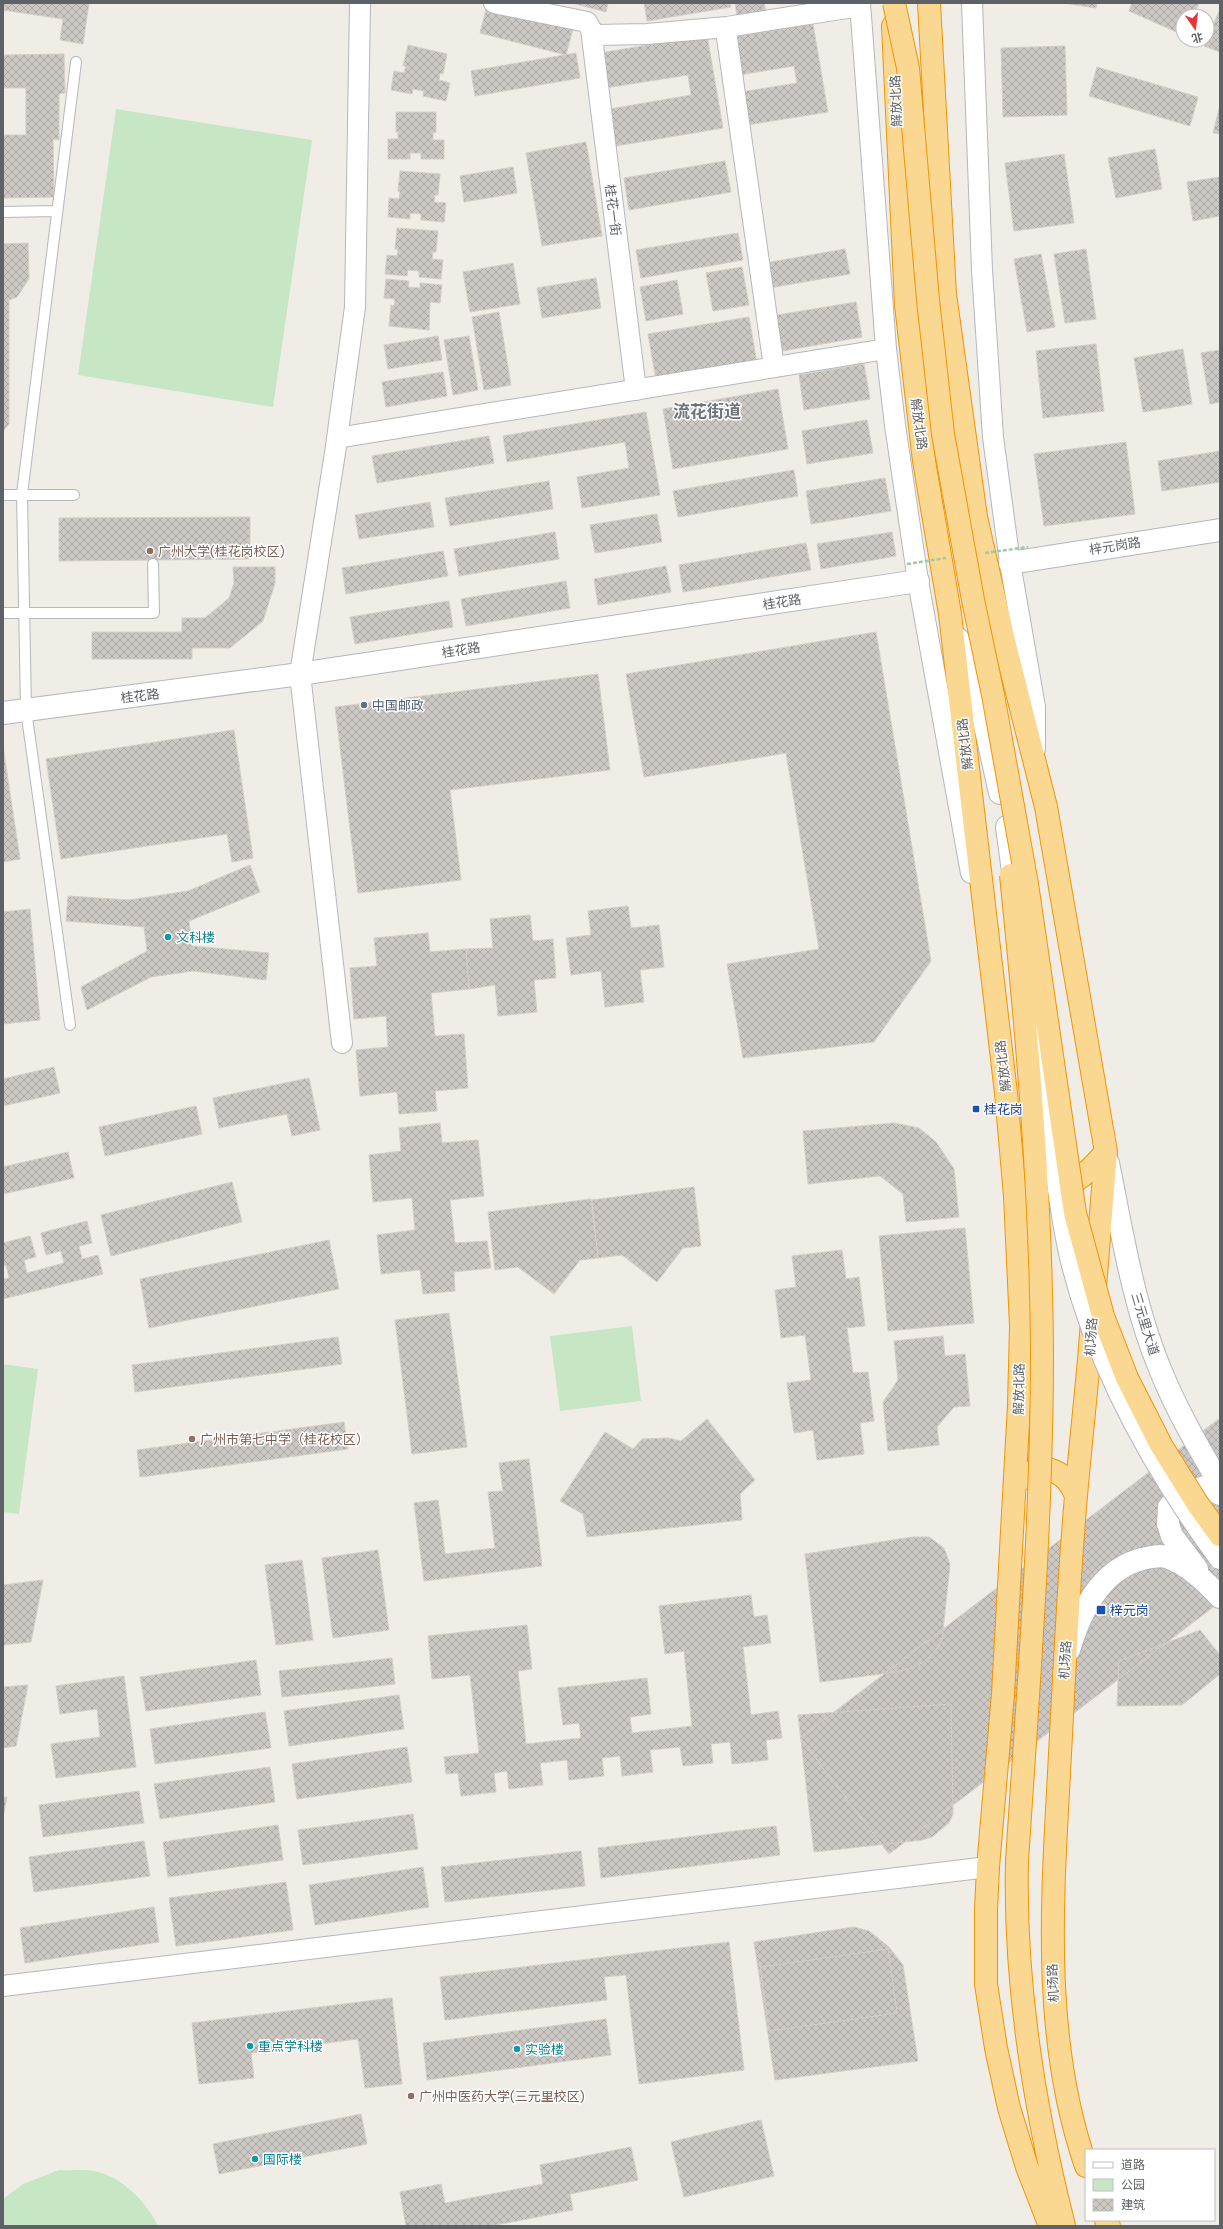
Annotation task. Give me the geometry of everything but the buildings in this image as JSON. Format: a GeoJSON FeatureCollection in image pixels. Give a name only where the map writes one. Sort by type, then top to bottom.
{"type":"FeatureCollection","features":[{"type":"Feature","properties":{"kind":"highway","name":"解放北路"},"geometry":{"type":"LineString","coordinates":[[893,3],[905,289],[910,349],[924,461],[950,614],[998,1022],[1014,1179],[1021,1326],[1015,1487]]}},
{"type":"Feature","properties":{"kind":"highway"},"geometry":{"type":"LineString","coordinates":[[893,3],[908,68],[928,300],[943,434],[972,593],[993,695],[1027,884],[1074,1213],[1087,1262],[1115,1348],[1146,1418],[1197,1503],[1220,1535]]}},
{"type":"Feature","properties":{"kind":"highway"},"geometry":{"type":"LineString","coordinates":[[929,3],[941,246],[945,294],[958,395],[979,532],[1003,637],[1035,758],[1056,858],[1106,1152],[1088,1172],[1072,1185],[1053,1192],[1032,1191],[1022,1187],[1014,1179]]}},
{"type":"Feature","properties":{"kind":"highway"},"geometry":{"type":"LineString","coordinates":[[993,695],[1021,970],[1031,1096],[1041,1319],[1038,1549],[1017,1861],[1017,1936],[1029,2050],[1043,2134],[1064,2226]]}},
{"type":"Feature","properties":{"kind":"highway","name":"机场路"},"geometry":{"type":"LineString","coordinates":[[1085,2163],[1076,2134],[1061,2061],[1055,2019],[1053,1980],[1053,1863],[1064,1666],[1076,1496],[1089,1368],[1106,1152]]}},
{"type":"Feature","properties":{"kind":"highway"},"geometry":{"type":"LineString","coordinates":[[1050,2226],[1039,2200],[1009,2108],[990,2016],[985,1947],[988,1867],[1003,1694],[1015,1487],[1029,1473],[1042,1469],[1054,1470],[1062,1474],[1072,1484],[1076,1496]]}},
{"type":"Feature","properties":{"kind":"highway"},"geometry":{"type":"LineString","coordinates":[[1039,2200],[1041,2226]]}},
{"type":"Feature","properties":{"kind":"main road","name":"梓元岗路"},"geometry":{"type":"LineString","coordinates":[[1010,563],[1220,530]]}},
{"type":"Feature","properties":{"kind":"main road","name":"桂花路"},"geometry":{"type":"LineString","coordinates":[[3,713],[300,674],[918,582]]}},
{"type":"Feature","properties":{"kind":"main road"},"geometry":{"type":"LineString","coordinates":[[950,614],[984,721],[997,776],[1006,826],[1071,1256],[1094,1330],[1113,1376],[1150,1453],[1194,1522],[1220,1558]]}},
{"type":"Feature","properties":{"kind":"main road","name":"三元里大道"},"geometry":{"type":"LineString","coordinates":[[1106,1152],[1135,1292],[1159,1367],[1174,1404],[1220,1484]]}},
{"type":"Feature","properties":{"kind":"main road"},"geometry":{"type":"LineString","coordinates":[[1215,1592],[1172,1536],[1168,1524],[1169,1507],[1182,1493],[1205,1487],[1220,1494]]}},
{"type":"Feature","properties":{"kind":"main road"},"geometry":{"type":"LineString","coordinates":[[1064,1666],[1081,1614],[1090,1598],[1115,1571],[1138,1560],[1155,1556],[1168,1557],[1215,1592]]}},
{"type":"Feature","properties":{"kind":"street"},"geometry":{"type":"LineString","coordinates":[[342,1043],[300,674],[337,438],[354,307],[360,3]]}},
{"type":"Feature","properties":{"kind":"street"},"geometry":{"type":"LineString","coordinates":[[494,3],[587,22],[594,35],[647,34],[727,27],[860,4],[886,349],[895,425],[918,582],[998,1022]]}},
{"type":"Feature","properties":{"kind":"street"},"geometry":{"type":"LineString","coordinates":[[972,3],[982,270],[989,392],[994,445],[1010,563],[1036,707],[1035,758]]}},
{"type":"Feature","properties":{"kind":"street","name":"桂花一街"},"geometry":{"type":"LineString","coordinates":[[591,29],[636,390]]}},
{"type":"Feature","properties":{"kind":"street"},"geometry":{"type":"LineString","coordinates":[[727,38],[774,367]]}},
{"type":"Feature","properties":{"kind":"street"},"geometry":{"type":"LineString","coordinates":[[337,438],[886,349]]}},
{"type":"Feature","properties":{"kind":"street"},"geometry":{"type":"LineString","coordinates":[[3,1986],[988,1867]]}},
{"type":"Feature","properties":{"kind":"lane"},"geometry":{"type":"LineString","coordinates":[[70,1025],[26,710],[22,494],[76,62]]}},
{"type":"Feature","properties":{"kind":"lane"},"geometry":{"type":"LineString","coordinates":[[3,212],[57,211]]}},
{"type":"Feature","properties":{"kind":"lane"},"geometry":{"type":"LineString","coordinates":[[3,495],[74,495]]}},
{"type":"Feature","properties":{"kind":"lane"},"geometry":{"type":"LineString","coordinates":[[3,613],[154,613],[153,564]]}},
{"type":"Feature","properties":{"kind":"green space"},"geometry":{"type":"Polygon","coordinates":[[[116,109],[312,140],[273,407],[78,375],[116,109]]]}},
{"type":"Feature","properties":{"kind":"green space"},"geometry":{"type":"Polygon","coordinates":[[[632,1326],[641,1401],[560,1411],[550,1336],[632,1326]]]}},
{"type":"Feature","properties":{"kind":"green space"},"geometry":{"type":"Polygon","coordinates":[[[3,1364],[38,1369],[19,1514],[3,1512],[3,1364]]]}},
{"type":"Feature","properties":{"kind":"green space"},"geometry":{"type":"Polygon","coordinates":[[[59,2170],[94,2171],[114,2178],[140,2199],[158,2226],[3,2226],[3,2199],[23,2184],[59,2170]]]}},
{"type":"Feature","properties":{"kind":"place","name":"广州大学(桂花岗校区)"},"geometry":{"type":"Point","coordinates":[150,551]}},
{"type":"Feature","properties":{"kind":"place","name":"中国邮政"},"geometry":{"type":"Point","coordinates":[364,705]}},
{"type":"Feature","properties":{"kind":"place","name":"文科楼"},"geometry":{"type":"Point","coordinates":[168,937]}},
{"type":"Feature","properties":{"kind":"place","name":"桂花岗"},"geometry":{"type":"Point","coordinates":[976,1109]}},
{"type":"Feature","properties":{"kind":"place","name":"广州市第七中学（桂花校区）"},"geometry":{"type":"Point","coordinates":[192,1439]}},
{"type":"Feature","properties":{"kind":"place","name":"梓元岗"},"geometry":{"type":"Point","coordinates":[1101,1610]}},
{"type":"Feature","properties":{"kind":"place","name":"重点学科楼"},"geometry":{"type":"Point","coordinates":[250,2046]}},
{"type":"Feature","properties":{"kind":"place","name":"实验楼"},"geometry":{"type":"Point","coordinates":[517,2049]}},
{"type":"Feature","properties":{"kind":"place","name":"广州中医药大学(三元里校区)"},"geometry":{"type":"Point","coordinates":[411,2096]}},
{"type":"Feature","properties":{"kind":"place","name":"国际楼"},"geometry":{"type":"Point","coordinates":[255,2159]}},
{"type":"Feature","properties":{"kind":"district","name":"流花街道"},"geometry":{"type":"Point","coordinates":[707,411]}}]}
